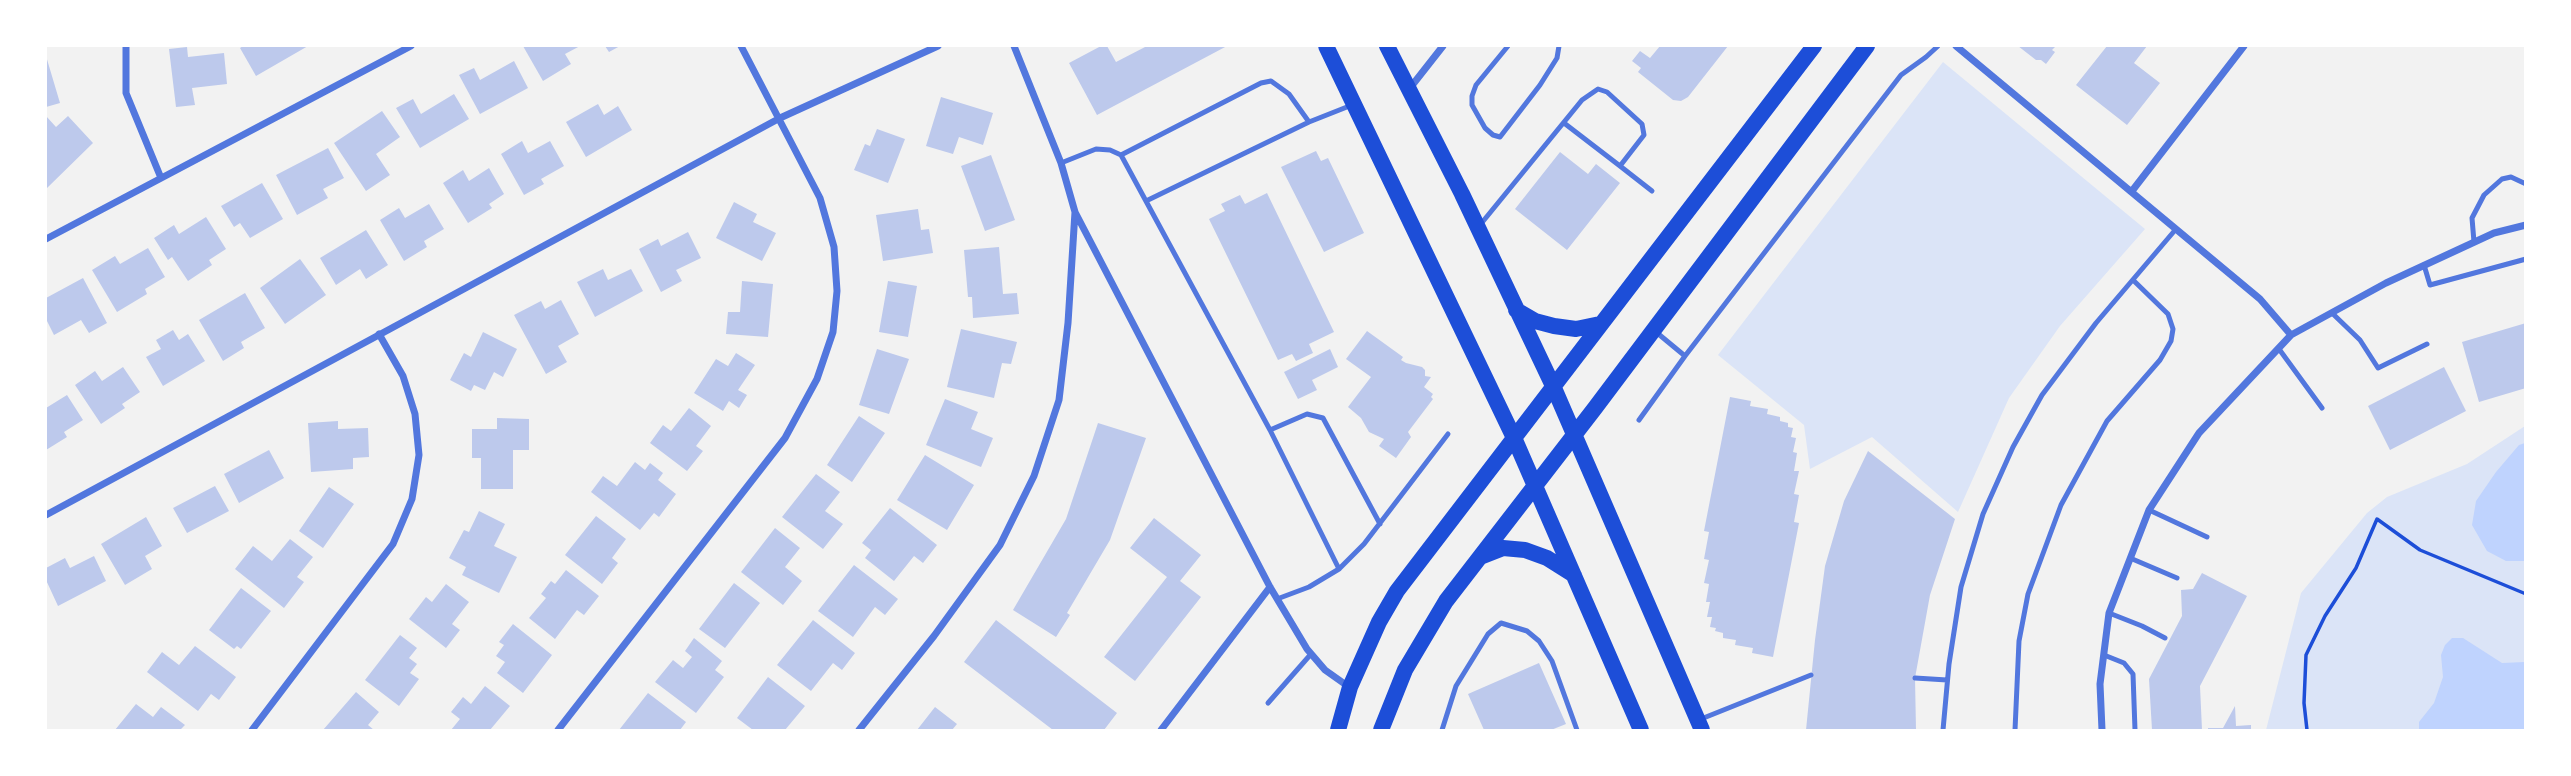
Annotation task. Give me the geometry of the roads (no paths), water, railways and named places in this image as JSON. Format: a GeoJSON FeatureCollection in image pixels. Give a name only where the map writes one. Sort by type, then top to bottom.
{"type":"FeatureCollection","features":[{"type":"Feature","properties":{"kind":"main road"},"geometry":{"type":"LineString","coordinates":[[1326,46],[1515,440],[1641,730]]}},
{"type":"Feature","properties":{"kind":"main road"},"geometry":{"type":"LineString","coordinates":[[1387,46],[1478,228],[1553,388],[1700,725]]}},
{"type":"Feature","properties":{"kind":"main road"},"geometry":{"type":"LineString","coordinates":[[1338,730],[1350,687],[1379,622],[1397,592],[1814,46]]}},
{"type":"Feature","properties":{"kind":"main road"},"geometry":{"type":"LineString","coordinates":[[1381,730],[1405,670],[1426,631],[1867,46]]}},
{"type":"Feature","properties":{"kind":"main road"},"geometry":{"type":"LineString","coordinates":[[1517,310],[1535,321],[1554,326],[1576,329],[1600,324]]}},
{"type":"Feature","properties":{"kind":"main road"},"geometry":{"type":"LineString","coordinates":[[1480,557],[1503,548],[1525,550],[1547,558],[1574,575]]}},
{"type":"Feature","properties":{"kind":"street"},"geometry":{"type":"LineString","coordinates":[[126,46],[126,93],[161,178]]}},
{"type":"Feature","properties":{"kind":"street"},"geometry":{"type":"LineString","coordinates":[[46,239],[411,46]]}},
{"type":"Feature","properties":{"kind":"street"},"geometry":{"type":"LineString","coordinates":[[558,730],[785,438],[817,379],[833,332],[837,291],[834,247],[820,198],[741,46]]}},
{"type":"Feature","properties":{"kind":"street"},"geometry":{"type":"LineString","coordinates":[[46,515],[780,118],[938,46]]}},
{"type":"Feature","properties":{"kind":"street"},"geometry":{"type":"LineString","coordinates":[[1014,46],[1061,163],[1075,212],[1270,587],[1311,654],[1325,670],[1350,687]]}},
{"type":"Feature","properties":{"kind":"street"},"geometry":{"type":"LineString","coordinates":[[1410,89],[1443,46]]}},
{"type":"Feature","properties":{"kind":"street"},"geometry":{"type":"LineString","coordinates":[[1956,46],[2260,299],[2291,335]]}},
{"type":"Feature","properties":{"kind":"street"},"geometry":{"type":"LineString","coordinates":[[2132,191],[2244,46]]}},
{"type":"Feature","properties":{"kind":"street"},"geometry":{"type":"LineString","coordinates":[[859,730],[934,636],[1000,545],[1034,476],[1059,400],[1069,323],[1075,212]]}},
{"type":"Feature","properties":{"kind":"street"},"geometry":{"type":"LineString","coordinates":[[2102,730],[2100,684],[2109,613],[2149,510],[2199,433],[2291,335],[2424,265],[2494,233],[2525,225]]}},
{"type":"Feature","properties":{"kind":"street"},"geometry":{"type":"LineString","coordinates":[[252,730],[393,544],[412,499],[419,455],[415,414],[403,376],[379,334]]}},
{"type":"Feature","properties":{"kind":"street"},"geometry":{"type":"LineString","coordinates":[[1161,730],[1270,587]]}},
{"type":"Feature","properties":{"kind":"lane"},"geometry":{"type":"LineString","coordinates":[[1508,46],[1476,85],[1472,96],[1472,105],[1485,128],[1500,137],[1540,85],[1557,58],[1559,46]]}},
{"type":"Feature","properties":{"kind":"lane"},"geometry":{"type":"LineString","coordinates":[[1639,420],[1901,75],[1938,46]]}},
{"type":"Feature","properties":{"kind":"lane"},"geometry":{"type":"LineString","coordinates":[[1121,155],[1261,83],[1271,81],[1289,94],[1309,122]]}},
{"type":"Feature","properties":{"kind":"lane"},"geometry":{"type":"LineString","coordinates":[[1478,228],[1564,123],[1591,92],[1598,89],[1607,92],[1645,129],[1644,135],[1620,166]]}},
{"type":"Feature","properties":{"kind":"lane"},"geometry":{"type":"LineString","coordinates":[[1146,201],[1354,103]]}},
{"type":"Feature","properties":{"kind":"lane"},"geometry":{"type":"LineString","coordinates":[[1564,123],[1652,191]]}},
{"type":"Feature","properties":{"kind":"lane"},"geometry":{"type":"LineString","coordinates":[[1061,163],[1096,149],[1110,150],[1121,155],[1270,430],[1339,569]]}},
{"type":"Feature","properties":{"kind":"lane"},"geometry":{"type":"LineString","coordinates":[[2474,242],[2472,218],[2484,195],[2502,179],[2511,177],[2525,184]]}},
{"type":"Feature","properties":{"kind":"lane"},"geometry":{"type":"LineString","coordinates":[[1943,730],[1947,680],[1961,587],[1983,514],[2013,447],[2042,395],[2096,323],[2176,229]]}},
{"type":"Feature","properties":{"kind":"lane"},"geometry":{"type":"LineString","coordinates":[[2424,265],[2430,285],[2525,258]]}},
{"type":"Feature","properties":{"kind":"lane"},"geometry":{"type":"LineString","coordinates":[[2015,730],[2019,641],[2028,594],[2061,505],[2108,421],[2160,360],[2171,341],[2173,329],[2168,314],[2133,280]]}},
{"type":"Feature","properties":{"kind":"lane"},"geometry":{"type":"LineString","coordinates":[[2332,313],[2361,340],[2378,368],[2427,344]]}},
{"type":"Feature","properties":{"kind":"lane"},"geometry":{"type":"LineString","coordinates":[[1653,330],[1685,356]]}},
{"type":"Feature","properties":{"kind":"lane"},"geometry":{"type":"LineString","coordinates":[[2279,349],[2322,408]]}},
{"type":"Feature","properties":{"kind":"lane"},"geometry":{"type":"LineString","coordinates":[[1270,430],[1307,414],[1323,418],[1380,524]]}},
{"type":"Feature","properties":{"kind":"lane"},"geometry":{"type":"LineString","coordinates":[[1278,599],[1309,587],[1339,569],[1364,544],[1448,434]]}},
{"type":"Feature","properties":{"kind":"lane"},"geometry":{"type":"LineString","coordinates":[[2149,510],[2207,537]]}},
{"type":"Feature","properties":{"kind":"lane"},"geometry":{"type":"LineString","coordinates":[[2130,558],[2177,578]]}},
{"type":"Feature","properties":{"kind":"lane"},"geometry":{"type":"LineString","coordinates":[[2109,613],[2165,638]]}},
{"type":"Feature","properties":{"kind":"lane"},"geometry":{"type":"LineString","coordinates":[[1442,730],[1457,685],[1488,634],[1501,623],[1527,631],[1539,641],[1552,661],[1577,730]]}},
{"type":"Feature","properties":{"kind":"lane"},"geometry":{"type":"LineString","coordinates":[[1268,703],[1311,654]]}},
{"type":"Feature","properties":{"kind":"lane"},"geometry":{"type":"LineString","coordinates":[[2104,654],[2124,663],[2133,674],[2135,730]]}},
{"type":"Feature","properties":{"kind":"lane"},"geometry":{"type":"LineString","coordinates":[[1700,725],[1811,675]]}},
{"type":"Feature","properties":{"kind":"lane"},"geometry":{"type":"LineString","coordinates":[[1915,678],[1947,680]]}},
{"type":"Feature","properties":{"kind":"water"},"geometry":{"type":"Polygon","coordinates":[[[2525,443],[2525,561],[2506,561],[2487,551],[2472,525],[2476,501],[2496,472],[2519,445],[2525,443]]]}},
{"type":"Feature","properties":{"kind":"water"},"geometry":{"type":"Polygon","coordinates":[[[2452,638],[2463,638],[2502,663],[2525,662],[2525,730],[2419,730],[2419,722],[2434,703],[2443,677],[2441,655],[2452,638]]]}}]}
